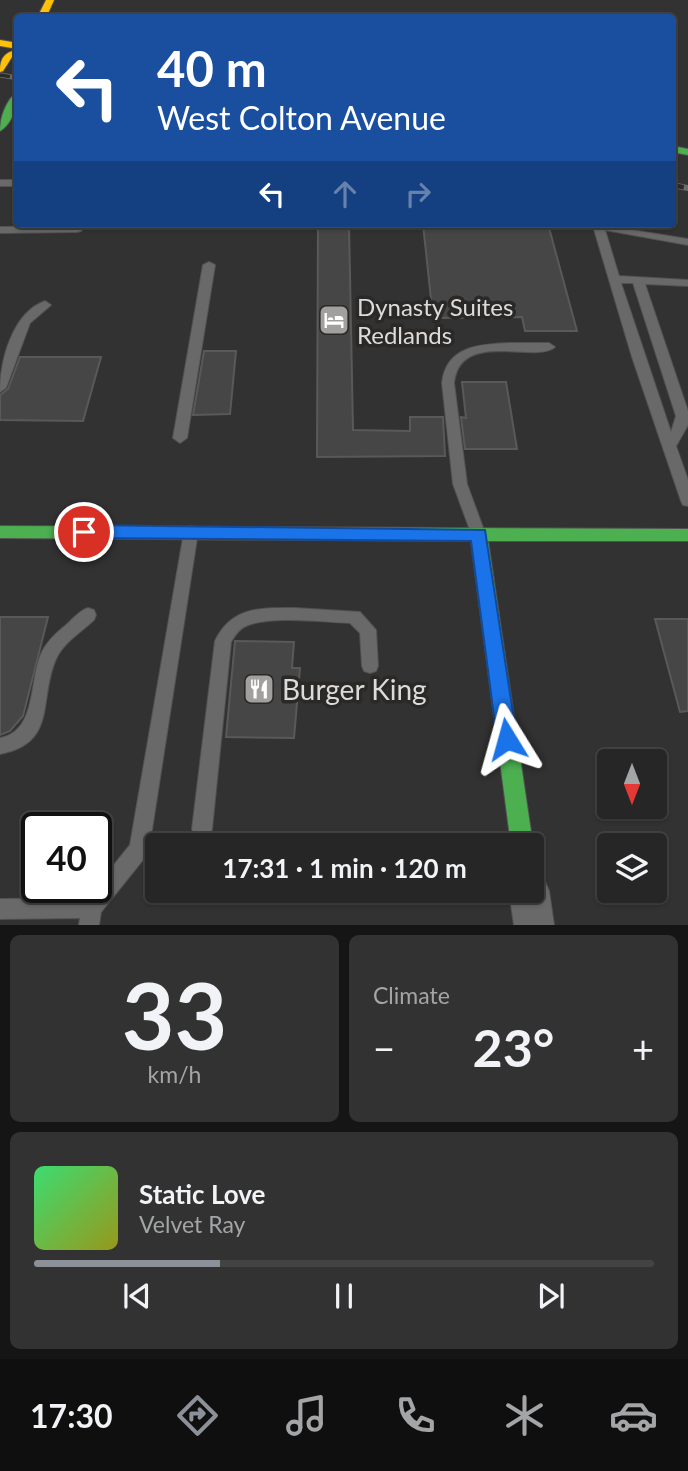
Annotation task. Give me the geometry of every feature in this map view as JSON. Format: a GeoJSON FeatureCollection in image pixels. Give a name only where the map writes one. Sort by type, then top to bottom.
{"type":"FeatureCollection","features":[{"type":"Feature","properties":{"kind":"main road"},"geometry":{"type":"LineString","coordinates":[[0,69],[9,55],[14,53]]}},
{"type":"Feature","properties":{"kind":"main road"},"geometry":{"type":"LineString","coordinates":[[0,128],[14,102]]}},
{"type":"Feature","properties":{"kind":"main road"},"geometry":{"type":"LineString","coordinates":[[0,532],[688,535]]}},
{"type":"Feature","properties":{"kind":"main road"},"geometry":{"type":"LineString","coordinates":[[479,535],[520,833]]}},
{"type":"Feature","properties":{"kind":"street"},"geometry":{"type":"LineString","coordinates":[[531,903],[534,925]]}},
{"type":"Feature","properties":{"kind":"lane"},"geometry":{"type":"LineString","coordinates":[[0,230],[78,228]]}},
{"type":"Feature","properties":{"kind":"lane"},"geometry":{"type":"LineString","coordinates":[[599,228],[688,501]]}},
{"type":"Feature","properties":{"kind":"lane"},"geometry":{"type":"LineString","coordinates":[[609,228],[688,242]]}},
{"type":"Feature","properties":{"kind":"lane"},"geometry":{"type":"LineString","coordinates":[[180,438],[209,265]]}},
{"type":"Feature","properties":{"kind":"lane"},"geometry":{"type":"LineString","coordinates":[[614,279],[688,283]]}},
{"type":"Feature","properties":{"kind":"lane"},"geometry":{"type":"LineString","coordinates":[[638,280],[682,416],[682,424],[670,444]]}},
{"type":"Feature","properties":{"kind":"lane"},"geometry":{"type":"LineString","coordinates":[[0,388],[25,321],[45,305]]}},
{"type":"Feature","properties":{"kind":"lane"},"geometry":{"type":"LineString","coordinates":[[479,535],[460,484],[448,383],[450,369],[458,359],[488,347],[550,347]]}},
{"type":"Feature","properties":{"kind":"lane"},"geometry":{"type":"LineString","coordinates":[[0,909],[90,917],[139,849],[191,532]]}},
{"type":"Feature","properties":{"kind":"lane"},"geometry":{"type":"LineString","coordinates":[[0,746],[12,746],[23,740],[31,729],[50,654],[88,615]]}},
{"type":"Feature","properties":{"kind":"lane"},"geometry":{"type":"LineString","coordinates":[[202,829],[223,641],[228,631],[240,621],[261,616],[354,617],[368,630],[370,666]]}},
{"type":"Feature","properties":{"kind":"building","name":"Dynasty Suites Redlands"},"geometry":{"type":"Polygon","coordinates":[[[318,228],[349,228],[353,430],[410,431],[410,417],[443,417],[445,456],[317,457],[318,228]]]}},
{"type":"Feature","properties":{"kind":"building"},"geometry":{"type":"Polygon","coordinates":[[[423,228],[549,228],[577,331],[525,331],[522,317],[433,318],[423,228]]]}},
{"type":"Feature","properties":{"kind":"building"},"geometry":{"type":"Polygon","coordinates":[[[204,351],[236,351],[230,414],[193,415],[204,351]]]}},
{"type":"Feature","properties":{"kind":"building"},"geometry":{"type":"Polygon","coordinates":[[[20,357],[101,357],[83,421],[0,420],[0,395],[8,389],[20,357]]]}},
{"type":"Feature","properties":{"kind":"building"},"geometry":{"type":"Polygon","coordinates":[[[462,382],[506,382],[517,449],[465,449],[461,417],[466,418],[462,382]]]}},
{"type":"Feature","properties":{"kind":"building"},"geometry":{"type":"Polygon","coordinates":[[[0,617],[48,617],[23,716],[10,731],[0,735],[0,617]]]}},
{"type":"Feature","properties":{"kind":"building"},"geometry":{"type":"Polygon","coordinates":[[[655,619],[688,619],[688,711],[680,712],[655,619]]]}},
{"type":"Feature","properties":{"kind":"building","name":"Burger King"},"geometry":{"type":"Polygon","coordinates":[[[235,641],[294,642],[292,668],[300,668],[294,738],[226,737],[235,641]]]}},
{"type":"Feature","properties":{"kind":"railway"},"geometry":{"type":"LineString","coordinates":[[0,75],[14,77]]}},
{"type":"Feature","properties":{"kind":"railway"},"geometry":{"type":"LineString","coordinates":[[676,186],[688,188]]}},
{"type":"Feature","properties":{"kind":"traffic: fast"},"geometry":{"type":"LineString","coordinates":[[0,128],[14,102]]}},
{"type":"Feature","properties":{"kind":"traffic: fast"},"geometry":{"type":"LineString","coordinates":[[676,150],[688,152]]}},
{"type":"Feature","properties":{"kind":"traffic: fast"},"geometry":{"type":"LineString","coordinates":[[0,532],[688,535]]}},
{"type":"Feature","properties":{"kind":"traffic: fast"},"geometry":{"type":"LineString","coordinates":[[479,535],[520,833]]}},
{"type":"Feature","properties":{"kind":"traffic: slow"},"geometry":{"type":"LineString","coordinates":[[43,14],[50,0]]}},
{"type":"Feature","properties":{"kind":"traffic: slow"},"geometry":{"type":"LineString","coordinates":[[0,43],[14,45]]}},
{"type":"Feature","properties":{"kind":"traffic: slow"},"geometry":{"type":"LineString","coordinates":[[0,69],[9,55],[14,53]]}},
{"type":"Feature","properties":{"kind":"place","name":"Dynasty Suites Redlands"},"geometry":{"type":"Point","coordinates":[334,320]}},
{"type":"Feature","properties":{"kind":"place","name":"Burger King"},"geometry":{"type":"Point","coordinates":[259,689]}},
{"type":"Feature","properties":{"kind":"route"},"geometry":{"type":"LineString","coordinates":[[84,532],[479,535],[507,739]]}}]}
